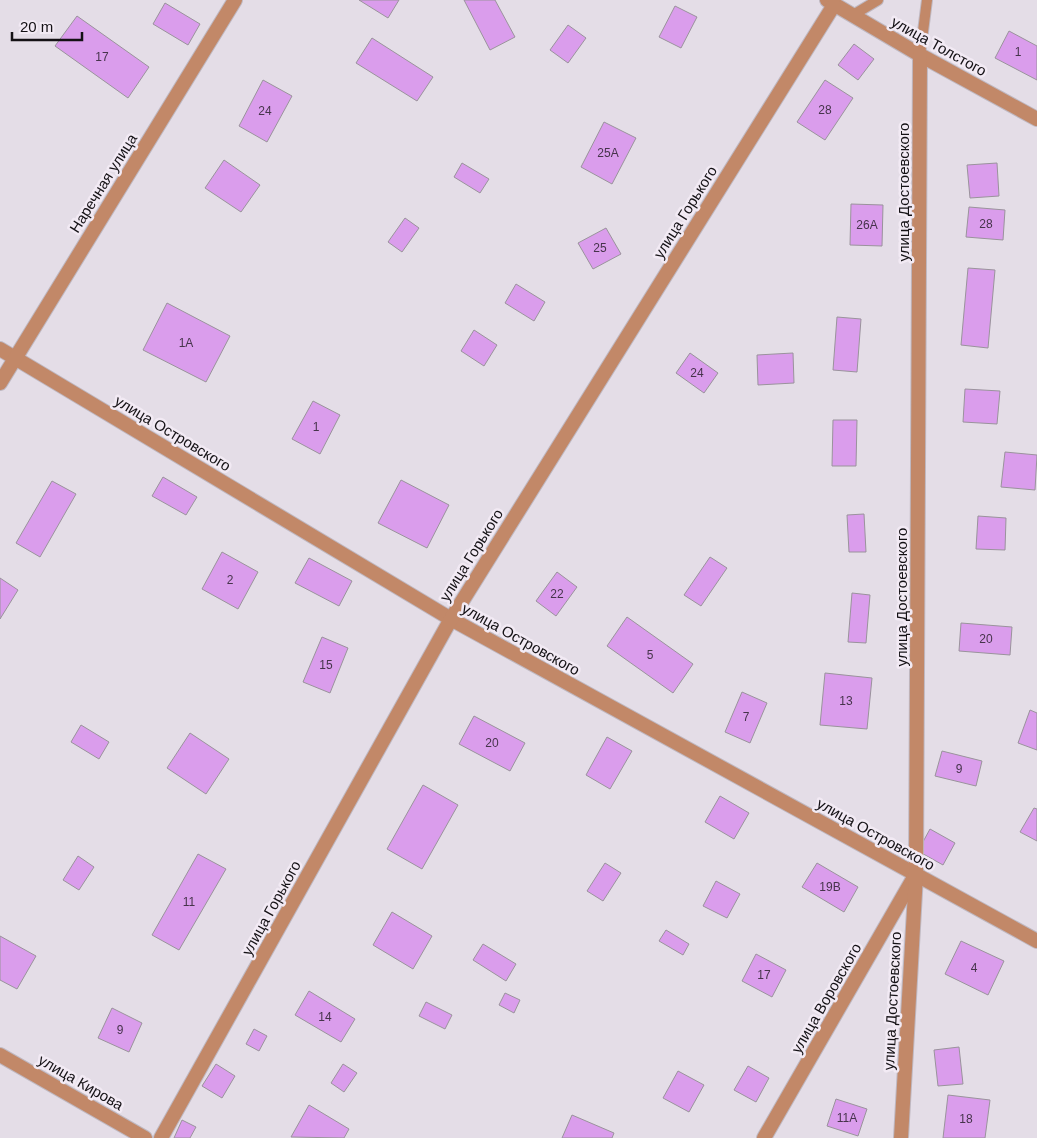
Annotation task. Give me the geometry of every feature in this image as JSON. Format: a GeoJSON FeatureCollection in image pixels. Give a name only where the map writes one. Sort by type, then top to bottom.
{"type":"FeatureCollection","features":[{"type":"Feature","properties":{"kind":"street","name":"Наречная улица"},"geometry":{"type":"LineString","coordinates":[[0,383],[235,0]]}},
{"type":"Feature","properties":{"kind":"street","name":"улица Толстого"},"geometry":{"type":"LineString","coordinates":[[830,2],[920,55],[1037,119]]}},
{"type":"Feature","properties":{"kind":"street","name":"улица Горького"},"geometry":{"type":"LineString","coordinates":[[161,1138],[451,619],[830,2]]}},
{"type":"Feature","properties":{"kind":"street","name":"улица Достоевского"},"geometry":{"type":"LineString","coordinates":[[901,1138],[916,875],[920,55]]}},
{"type":"Feature","properties":{"kind":"street","name":"улица Островского"},"geometry":{"type":"LineString","coordinates":[[0,349],[451,619],[1037,941]]}},
{"type":"Feature","properties":{"kind":"street","name":"улица Воровского"},"geometry":{"type":"LineString","coordinates":[[764,1138],[916,875]]}},
{"type":"Feature","properties":{"kind":"street","name":"улица Кирова"},"geometry":{"type":"LineString","coordinates":[[0,1055],[145,1138]]}},
{"type":"Feature","properties":{"kind":"lane"},"geometry":{"type":"LineString","coordinates":[[853,15],[878,0]]}},
{"type":"Feature","properties":{"kind":"lane"},"geometry":{"type":"LineString","coordinates":[[920,55],[927,0]]}},
{"type":"Feature","properties":{"kind":"building"},"geometry":{"type":"Polygon","coordinates":[[[359,0],[399,0],[388,18],[359,0]]]}},
{"type":"Feature","properties":{"kind":"building"},"geometry":{"type":"Polygon","coordinates":[[[464,0],[495,0],[515,37],[490,50],[464,0]]]}},
{"type":"Feature","properties":{"kind":"building"},"geometry":{"type":"Polygon","coordinates":[[[165,3],[200,24],[188,45],[153,24],[165,3]]]}},
{"type":"Feature","properties":{"kind":"building"},"geometry":{"type":"Polygon","coordinates":[[[675,6],[697,17],[681,48],[659,37],[675,6]]]}},
{"type":"Feature","properties":{"kind":"building"},"geometry":{"type":"Polygon","coordinates":[[[77,16],[149,67],[128,98],[55,46],[77,16]]]}},
{"type":"Feature","properties":{"kind":"building"},"geometry":{"type":"Polygon","coordinates":[[[568,25],[586,38],[568,63],[550,50],[568,25]]]}},
{"type":"Feature","properties":{"kind":"building"},"geometry":{"type":"Polygon","coordinates":[[[1009,31],[1037,46],[1037,80],[995,58],[1009,31]]]}},
{"type":"Feature","properties":{"kind":"building"},"geometry":{"type":"Polygon","coordinates":[[[372,38],[433,77],[417,101],[356,63],[372,38]]]}},
{"type":"Feature","properties":{"kind":"building"},"geometry":{"type":"Polygon","coordinates":[[[854,44],[874,59],[858,80],[838,65],[854,44]]]}},
{"type":"Feature","properties":{"kind":"building"},"geometry":{"type":"Polygon","coordinates":[[[263,80],[292,96],[267,142],[239,126],[263,80]]]}},
{"type":"Feature","properties":{"kind":"building"},"geometry":{"type":"Polygon","coordinates":[[[825,80],[853,98],[825,140],[797,122],[825,80]]]}},
{"type":"Feature","properties":{"kind":"building"},"geometry":{"type":"Polygon","coordinates":[[[604,122],[636,138],[612,184],[581,167],[604,122]]]}},
{"type":"Feature","properties":{"kind":"building"},"geometry":{"type":"Polygon","coordinates":[[[224,160],[260,185],[241,212],[205,188],[224,160]]]}},
{"type":"Feature","properties":{"kind":"building"},"geometry":{"type":"Polygon","coordinates":[[[462,163],[489,179],[480,193],[454,177],[462,163]]]}},
{"type":"Feature","properties":{"kind":"building"},"geometry":{"type":"Polygon","coordinates":[[[997,163],[999,196],[970,198],[967,165],[997,163]]]}},
{"type":"Feature","properties":{"kind":"building"},"geometry":{"type":"Polygon","coordinates":[[[851,204],[883,205],[882,246],[850,245],[851,204]]]}},
{"type":"Feature","properties":{"kind":"building"},"geometry":{"type":"Polygon","coordinates":[[[969,207],[1005,210],[1003,240],[966,237],[969,207]]]}},
{"type":"Feature","properties":{"kind":"building"},"geometry":{"type":"Polygon","coordinates":[[[405,218],[419,228],[402,252],[388,242],[405,218]]]}},
{"type":"Feature","properties":{"kind":"building"},"geometry":{"type":"Polygon","coordinates":[[[606,228],[621,254],[593,269],[578,243],[606,228]]]}},
{"type":"Feature","properties":{"kind":"building"},"geometry":{"type":"Polygon","coordinates":[[[968,268],[995,270],[988,348],[961,345],[968,268]]]}},
{"type":"Feature","properties":{"kind":"building"},"geometry":{"type":"Polygon","coordinates":[[[516,284],[545,302],[534,321],[505,303],[516,284]]]}},
{"type":"Feature","properties":{"kind":"building"},"geometry":{"type":"Polygon","coordinates":[[[167,303],[230,336],[206,382],[143,350],[167,303]]]}},
{"type":"Feature","properties":{"kind":"building"},"geometry":{"type":"Polygon","coordinates":[[[837,317],[861,319],[857,372],[833,370],[837,317]]]}},
{"type":"Feature","properties":{"kind":"building"},"geometry":{"type":"Polygon","coordinates":[[[474,330],[497,345],[484,366],[461,351],[474,330]]]}},
{"type":"Feature","properties":{"kind":"building"},"geometry":{"type":"Polygon","coordinates":[[[690,353],[718,373],[704,393],[676,373],[690,353]]]}},
{"type":"Feature","properties":{"kind":"building"},"geometry":{"type":"Polygon","coordinates":[[[793,353],[794,383],[758,385],[757,355],[793,353]]]}},
{"type":"Feature","properties":{"kind":"building"},"geometry":{"type":"Polygon","coordinates":[[[965,389],[1000,391],[997,424],[963,422],[965,389]]]}},
{"type":"Feature","properties":{"kind":"building"},"geometry":{"type":"Polygon","coordinates":[[[313,401],[340,415],[320,454],[292,439],[313,401]]]}},
{"type":"Feature","properties":{"kind":"building"},"geometry":{"type":"Polygon","coordinates":[[[833,420],[857,420],[856,466],[832,466],[833,420]]]}},
{"type":"Feature","properties":{"kind":"building"},"geometry":{"type":"Polygon","coordinates":[[[1005,452],[1037,455],[1035,490],[1001,487],[1005,452]]]}},
{"type":"Feature","properties":{"kind":"building"},"geometry":{"type":"Polygon","coordinates":[[[163,477],[197,497],[186,515],[152,496],[163,477]]]}},
{"type":"Feature","properties":{"kind":"building"},"geometry":{"type":"Polygon","coordinates":[[[401,480],[449,505],[427,548],[378,523],[401,480]]]}},
{"type":"Feature","properties":{"kind":"building"},"geometry":{"type":"Polygon","coordinates":[[[52,481],[76,494],[40,557],[16,543],[52,481]]]}},
{"type":"Feature","properties":{"kind":"building"},"geometry":{"type":"Polygon","coordinates":[[[864,514],[866,552],[849,552],[847,515],[864,514]]]}},
{"type":"Feature","properties":{"kind":"building"},"geometry":{"type":"Polygon","coordinates":[[[978,516],[1006,518],[1005,550],[976,549],[978,516]]]}},
{"type":"Feature","properties":{"kind":"building"},"geometry":{"type":"Polygon","coordinates":[[[222,552],[258,572],[238,609],[202,589],[222,552]]]}},
{"type":"Feature","properties":{"kind":"building"},"geometry":{"type":"Polygon","coordinates":[[[710,557],[727,568],[701,606],[684,595],[710,557]]]}},
{"type":"Feature","properties":{"kind":"building"},"geometry":{"type":"Polygon","coordinates":[[[309,558],[352,581],[339,606],[295,583],[309,558]]]}},
{"type":"Feature","properties":{"kind":"building"},"geometry":{"type":"Polygon","coordinates":[[[557,572],[577,587],[556,616],[536,601],[557,572]]]}},
{"type":"Feature","properties":{"kind":"building"},"geometry":{"type":"Polygon","coordinates":[[[0,578],[18,590],[0,619],[0,578]]]}},
{"type":"Feature","properties":{"kind":"building"},"geometry":{"type":"Polygon","coordinates":[[[852,593],[870,595],[866,643],[848,642],[852,593]]]}},
{"type":"Feature","properties":{"kind":"building"},"geometry":{"type":"Polygon","coordinates":[[[627,617],[693,664],[673,693],[607,646],[627,617]]]}},
{"type":"Feature","properties":{"kind":"building"},"geometry":{"type":"Polygon","coordinates":[[[961,623],[1012,627],[1010,655],[959,651],[961,623]]]}},
{"type":"Feature","properties":{"kind":"building"},"geometry":{"type":"Polygon","coordinates":[[[322,637],[348,648],[330,693],[303,682],[322,637]]]}},
{"type":"Feature","properties":{"kind":"building"},"geometry":{"type":"Polygon","coordinates":[[[825,673],[872,678],[867,729],[820,725],[825,673]]]}},
{"type":"Feature","properties":{"kind":"building"},"geometry":{"type":"Polygon","coordinates":[[[742,692],[767,703],[750,743],[725,732],[742,692]]]}},
{"type":"Feature","properties":{"kind":"building"},"geometry":{"type":"Polygon","coordinates":[[[1030,710],[1037,713],[1037,750],[1018,743],[1030,710]]]}},
{"type":"Feature","properties":{"kind":"building"},"geometry":{"type":"Polygon","coordinates":[[[474,716],[525,743],[510,771],[459,744],[474,716]]]}},
{"type":"Feature","properties":{"kind":"building"},"geometry":{"type":"Polygon","coordinates":[[[81,725],[109,742],[99,759],[71,742],[81,725]]]}},
{"type":"Feature","properties":{"kind":"building"},"geometry":{"type":"Polygon","coordinates":[[[190,733],[229,759],[206,794],[167,768],[190,733]]]}},
{"type":"Feature","properties":{"kind":"building"},"geometry":{"type":"Polygon","coordinates":[[[607,737],[632,751],[610,789],[586,775],[607,737]]]}},
{"type":"Feature","properties":{"kind":"building"},"geometry":{"type":"Polygon","coordinates":[[[942,751],[982,761],[976,786],[935,776],[942,751]]]}},
{"type":"Feature","properties":{"kind":"building"},"geometry":{"type":"Polygon","coordinates":[[[423,785],[458,805],[422,869],[387,849],[423,785]]]}},
{"type":"Feature","properties":{"kind":"building"},"geometry":{"type":"Polygon","coordinates":[[[720,796],[749,813],[734,839],[705,822],[720,796]]]}},
{"type":"Feature","properties":{"kind":"building"},"geometry":{"type":"Polygon","coordinates":[[[1034,808],[1037,809],[1037,841],[1020,832],[1034,808]]]}},
{"type":"Feature","properties":{"kind":"building"},"geometry":{"type":"Polygon","coordinates":[[[930,829],[955,843],[943,865],[918,851],[930,829]]]}},
{"type":"Feature","properties":{"kind":"building"},"geometry":{"type":"Polygon","coordinates":[[[198,854],[226,869],[179,950],[152,935],[198,854]]]}},
{"type":"Feature","properties":{"kind":"building"},"geometry":{"type":"Polygon","coordinates":[[[78,856],[94,867],[79,890],[63,880],[78,856]]]}},
{"type":"Feature","properties":{"kind":"building"},"geometry":{"type":"Polygon","coordinates":[[[605,863],[621,873],[603,901],[587,891],[605,863]]]}},
{"type":"Feature","properties":{"kind":"building"},"geometry":{"type":"Polygon","coordinates":[[[817,863],[858,887],[844,912],[802,887],[817,863]]]}},
{"type":"Feature","properties":{"kind":"building"},"geometry":{"type":"Polygon","coordinates":[[[716,881],[740,894],[727,918],[703,906],[716,881]]]}},
{"type":"Feature","properties":{"kind":"building"},"geometry":{"type":"Polygon","coordinates":[[[392,912],[432,936],[413,969],[373,945],[392,912]]]}},
{"type":"Feature","properties":{"kind":"building"},"geometry":{"type":"Polygon","coordinates":[[[666,930],[689,944],[683,955],[659,941],[666,930]]]}},
{"type":"Feature","properties":{"kind":"building"},"geometry":{"type":"Polygon","coordinates":[[[0,936],[36,956],[17,989],[0,980],[0,936]]]}},
{"type":"Feature","properties":{"kind":"building"},"geometry":{"type":"Polygon","coordinates":[[[961,941],[1004,961],[988,995],[945,974],[961,941]]]}},
{"type":"Feature","properties":{"kind":"building"},"geometry":{"type":"Polygon","coordinates":[[[483,944],[516,964],[506,981],[473,960],[483,944]]]}},
{"type":"Feature","properties":{"kind":"building"},"geometry":{"type":"Polygon","coordinates":[[[756,954],[786,970],[772,997],[742,981],[756,954]]]}},
{"type":"Feature","properties":{"kind":"building"},"geometry":{"type":"Polygon","coordinates":[[[309,991],[355,1019],[341,1042],[295,1015],[309,991]]]}},
{"type":"Feature","properties":{"kind":"building"},"geometry":{"type":"Polygon","coordinates":[[[505,993],[520,1000],[514,1013],[499,1005],[505,993]]]}},
{"type":"Feature","properties":{"kind":"building"},"geometry":{"type":"Polygon","coordinates":[[[426,1002],[452,1015],[445,1029],[419,1016],[426,1002]]]}},
{"type":"Feature","properties":{"kind":"building"},"geometry":{"type":"Polygon","coordinates":[[[112,1008],[142,1023],[129,1052],[98,1038],[112,1008]]]}},
{"type":"Feature","properties":{"kind":"building"},"geometry":{"type":"Polygon","coordinates":[[[254,1029],[267,1036],[259,1051],[246,1044],[254,1029]]]}},
{"type":"Feature","properties":{"kind":"building"},"geometry":{"type":"Polygon","coordinates":[[[959,1047],[963,1084],[938,1086],[934,1050],[959,1047]]]}},
{"type":"Feature","properties":{"kind":"building"},"geometry":{"type":"Polygon","coordinates":[[[216,1064],[235,1076],[222,1098],[202,1086],[216,1064]]]}},
{"type":"Feature","properties":{"kind":"building"},"geometry":{"type":"Polygon","coordinates":[[[343,1064],[357,1073],[344,1092],[331,1083],[343,1064]]]}},
{"type":"Feature","properties":{"kind":"building"},"geometry":{"type":"Polygon","coordinates":[[[748,1066],[769,1078],[756,1102],[734,1090],[748,1066]]]}},
{"type":"Feature","properties":{"kind":"building"},"geometry":{"type":"Polygon","coordinates":[[[678,1071],[704,1085],[689,1112],[663,1098],[678,1071]]]}},
{"type":"Feature","properties":{"kind":"building"},"geometry":{"type":"Polygon","coordinates":[[[948,1095],[990,1100],[985,1138],[943,1138],[948,1095]]]}},
{"type":"Feature","properties":{"kind":"building"},"geometry":{"type":"Polygon","coordinates":[[[836,1099],[867,1109],[858,1136],[827,1126],[836,1099]]]}},
{"type":"Feature","properties":{"kind":"building"},"geometry":{"type":"Polygon","coordinates":[[[309,1105],[349,1129],[344,1138],[291,1137],[309,1105]]]}},
{"type":"Feature","properties":{"kind":"building"},"geometry":{"type":"Polygon","coordinates":[[[572,1115],[614,1133],[612,1138],[562,1138],[572,1115]]]}},
{"type":"Feature","properties":{"kind":"building"},"geometry":{"type":"Polygon","coordinates":[[[182,1120],[196,1127],[190,1138],[174,1138],[182,1120]]]}}]}
